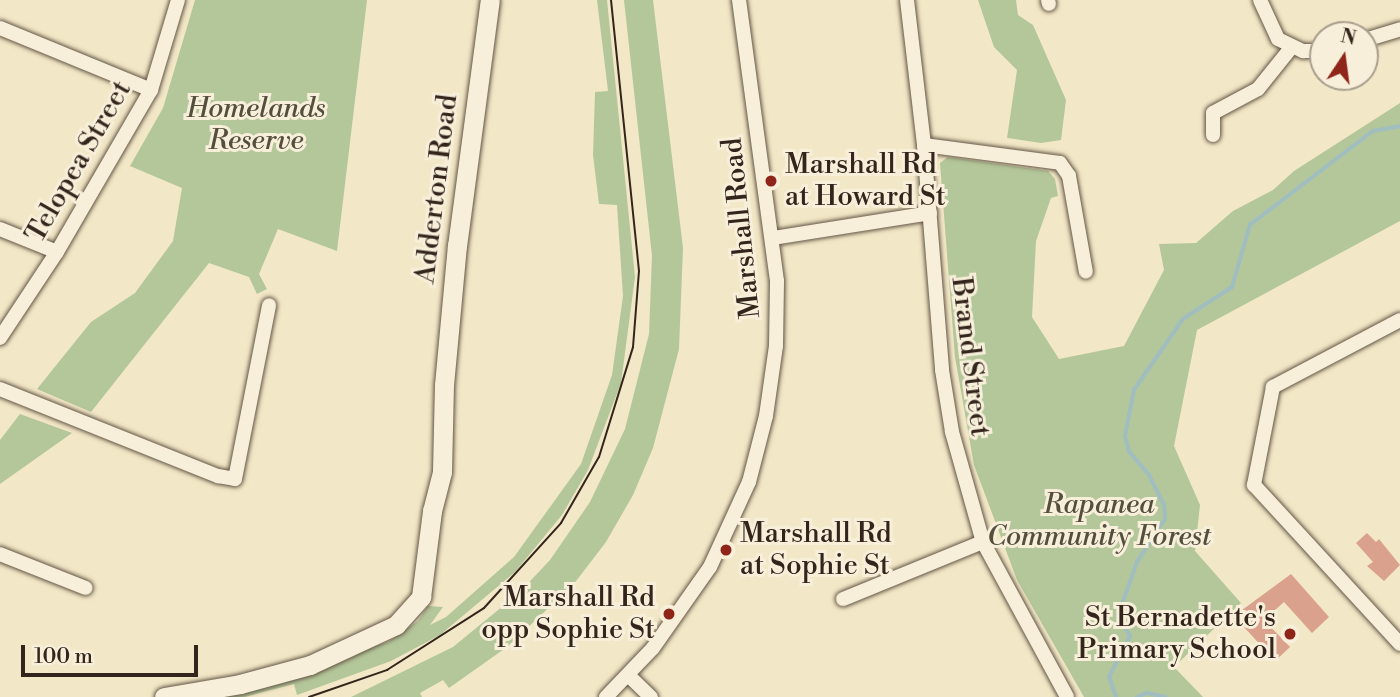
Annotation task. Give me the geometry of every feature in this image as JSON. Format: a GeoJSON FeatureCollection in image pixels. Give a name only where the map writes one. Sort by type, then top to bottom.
{"type":"FeatureCollection","features":[{"type":"Feature","properties":{"kind":"main road","name":"Adderton Road"},"geometry":{"type":"LineString","coordinates":[[165,697],[245,683],[273,671],[304,667],[396,625],[415,608],[424,583],[432,512],[429,472],[436,411],[444,385],[457,246],[487,1]]}},
{"type":"Feature","properties":{"kind":"street","name":"Telopea Street"},"geometry":{"type":"LineString","coordinates":[[0,338],[57,252],[151,90],[178,0]]}},
{"type":"Feature","properties":{"kind":"street","name":"Marshall Road"},"geometry":{"type":"LineString","coordinates":[[606,697],[678,616],[710,567],[749,481],[766,416],[776,346],[774,238],[739,0]]}},
{"type":"Feature","properties":{"kind":"street","name":"Brand Street"},"geometry":{"type":"LineString","coordinates":[[907,0],[924,145],[945,389],[983,542],[1067,697]]}},
{"type":"Feature","properties":{"kind":"street"},"geometry":{"type":"LineString","coordinates":[[1259,0],[1271,30],[1291,47],[1309,49]]}},
{"type":"Feature","properties":{"kind":"street"},"geometry":{"type":"LineString","coordinates":[[0,28],[151,90]]}},
{"type":"Feature","properties":{"kind":"street"},"geometry":{"type":"LineString","coordinates":[[1379,36],[1400,29]]}},
{"type":"Feature","properties":{"kind":"street"},"geometry":{"type":"LineString","coordinates":[[1213,135],[1213,113],[1258,89],[1291,47]]}},
{"type":"Feature","properties":{"kind":"street"},"geometry":{"type":"LineString","coordinates":[[924,145],[1059,163],[1069,176],[1086,272]]}},
{"type":"Feature","properties":{"kind":"street"},"geometry":{"type":"LineString","coordinates":[[774,238],[930,214]]}},
{"type":"Feature","properties":{"kind":"street"},"geometry":{"type":"LineString","coordinates":[[0,229],[57,252]]}},
{"type":"Feature","properties":{"kind":"street"},"geometry":{"type":"LineString","coordinates":[[0,389],[218,476],[235,479],[269,305]]}},
{"type":"Feature","properties":{"kind":"street"},"geometry":{"type":"LineString","coordinates":[[1400,320],[1273,387],[1254,485],[1400,643]]}},
{"type":"Feature","properties":{"kind":"street"},"geometry":{"type":"LineString","coordinates":[[843,599],[983,542]]}},
{"type":"Feature","properties":{"kind":"street"},"geometry":{"type":"LineString","coordinates":[[0,554],[86,588]]}},
{"type":"Feature","properties":{"kind":"street"},"geometry":{"type":"LineString","coordinates":[[628,675],[651,697]]}},
{"type":"Feature","properties":{"kind":"green space","name":"Homelands Reserve"},"geometry":{"type":"Polygon","coordinates":[[[195,0],[367,0],[337,251],[278,229],[259,274],[267,289],[257,294],[249,277],[209,263],[91,412],[37,389],[91,322],[135,293],[173,241],[182,188],[130,166],[163,108],[195,0]]]}},
{"type":"Feature","properties":{"kind":"green space"},"geometry":{"type":"Polygon","coordinates":[[[597,0],[607,0],[635,277],[621,383],[588,470],[562,515],[515,572],[440,635],[391,661],[297,695],[294,684],[245,697],[223,697],[222,693],[388,642],[418,621],[428,606],[443,607],[430,625],[446,617],[514,557],[581,464],[612,375],[623,296],[617,205],[599,204],[593,155],[595,92],[608,91],[597,0]]]}},
{"type":"Feature","properties":{"kind":"green space"},"geometry":{"type":"Polygon","coordinates":[[[624,0],[653,0],[683,248],[679,349],[653,448],[633,495],[606,542],[573,585],[507,647],[449,688],[443,680],[420,693],[422,697],[351,697],[453,647],[519,593],[550,560],[590,502],[625,429],[649,334],[652,256],[624,0]]]}},
{"type":"Feature","properties":{"kind":"green space"},"geometry":{"type":"Polygon","coordinates":[[[978,0],[1016,0],[1018,15],[1033,25],[1066,100],[1061,140],[1041,143],[1007,138],[1017,70],[994,47],[978,0]]]}},
{"type":"Feature","properties":{"kind":"green space","name":"Rapanea Community Forest"},"geometry":{"type":"Polygon","coordinates":[[[1400,103],[1400,221],[1197,330],[1174,446],[1200,505],[1195,551],[1241,603],[1174,667],[1203,697],[1084,697],[1017,580],[974,465],[955,357],[940,163],[948,157],[1048,171],[1055,179],[1058,196],[1051,198],[1036,241],[1032,317],[1059,359],[1124,346],[1164,270],[1159,244],[1196,243],[1233,211],[1273,190],[1294,171],[1400,103]]]}},
{"type":"Feature","properties":{"kind":"green space"},"geometry":{"type":"Polygon","coordinates":[[[20,414],[72,433],[0,484],[0,440],[20,414]]]}},
{"type":"Feature","properties":{"kind":"building"},"geometry":{"type":"Polygon","coordinates":[[[1367,533],[1376,542],[1379,539],[1400,565],[1384,581],[1367,566],[1373,562],[1356,543],[1367,533]]]}},
{"type":"Feature","properties":{"kind":"building"},"geometry":{"type":"Polygon","coordinates":[[[1291,574],[1329,617],[1312,633],[1284,602],[1264,620],[1290,647],[1275,661],[1234,616],[1291,574]]]}},
{"type":"Feature","properties":{"kind":"waterway"},"geometry":{"type":"LineString","coordinates":[[1116,697],[1109,677],[1130,636],[1118,616],[1137,562],[1165,519],[1164,505],[1149,475],[1129,452],[1125,436],[1134,390],[1183,319],[1232,287],[1250,225],[1373,131],[1400,126]]}},
{"type":"Feature","properties":{"kind":"waterway"},"geometry":{"type":"LineString","coordinates":[[1137,697],[1147,693],[1166,697]]}},
{"type":"Feature","properties":{"kind":"tram line"},"geometry":{"type":"LineString","coordinates":[[309,697],[387,670],[484,608],[561,523],[599,457],[633,347],[639,271],[611,0]]}},
{"type":"Feature","properties":{"kind":"place","name":"Marshall Rd at Howard St"},"geometry":{"type":"Point","coordinates":[771,181]}},
{"type":"Feature","properties":{"kind":"place","name":"Marshall Rd at Sophie St"},"geometry":{"type":"Point","coordinates":[726,550]}},
{"type":"Feature","properties":{"kind":"place","name":"Marshall Rd opp Sophie St"},"geometry":{"type":"Point","coordinates":[669,614]}},
{"type":"Feature","properties":{"kind":"place","name":"St Bernadette's Primary School"},"geometry":{"type":"Point","coordinates":[1290,634]}}]}
